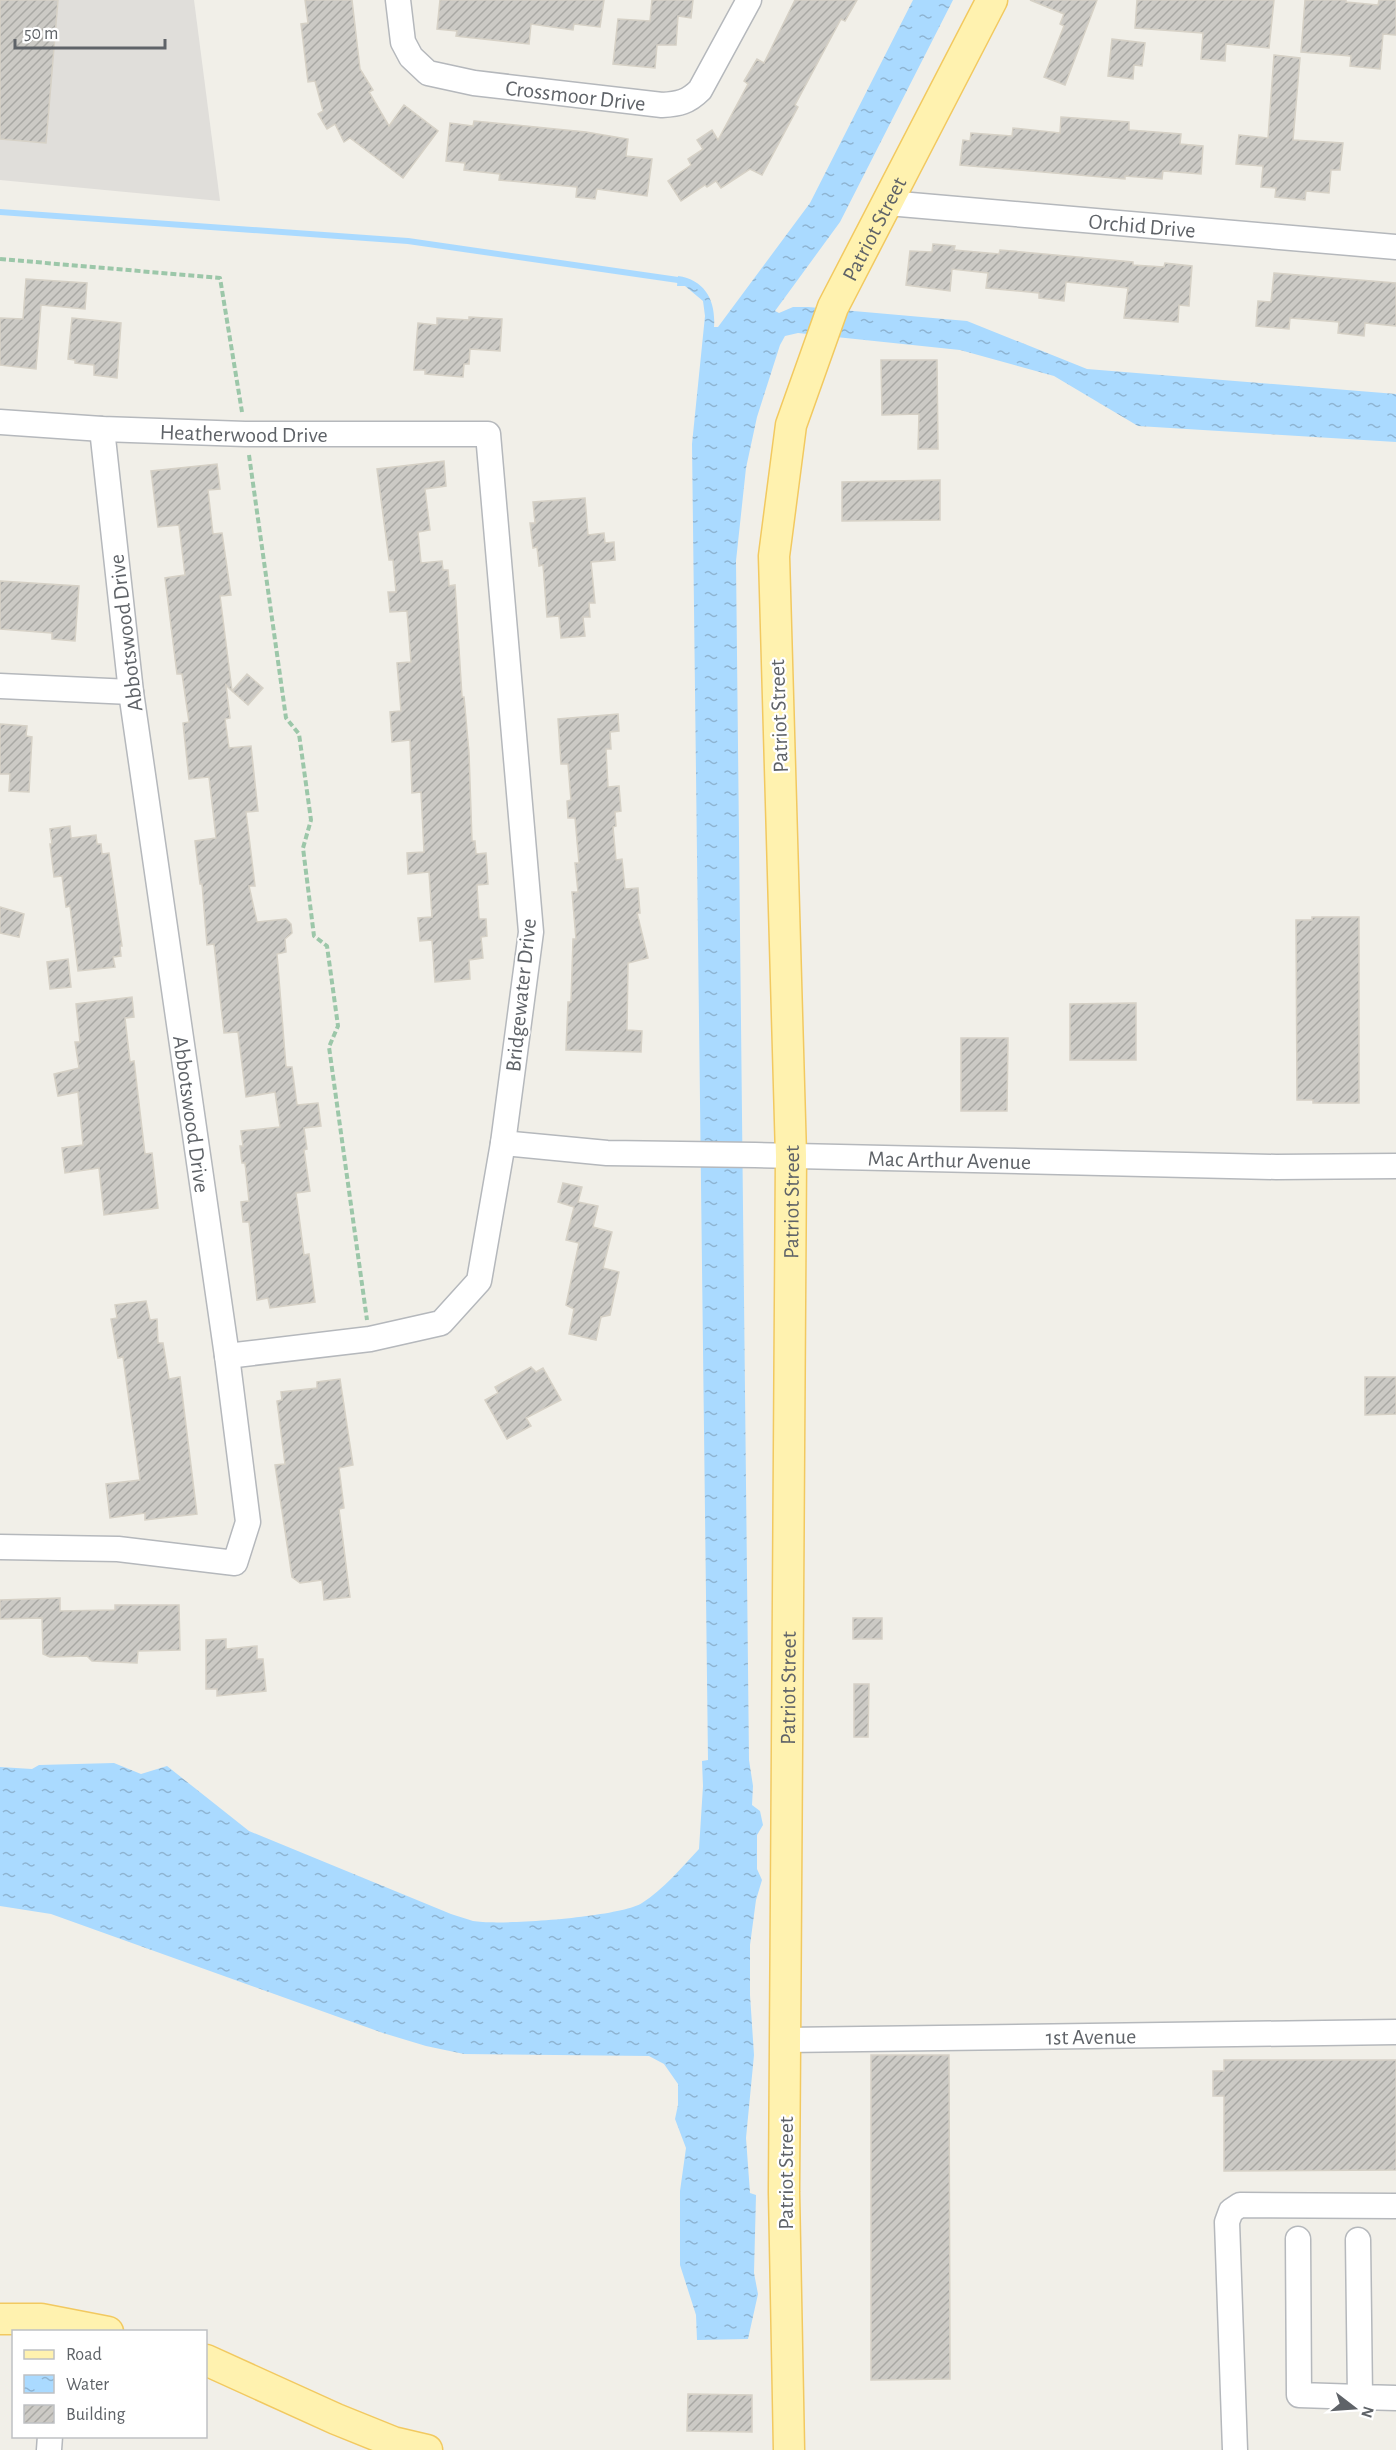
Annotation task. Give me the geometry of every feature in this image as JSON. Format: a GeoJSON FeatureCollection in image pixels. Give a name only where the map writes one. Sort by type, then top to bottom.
{"type":"FeatureCollection","features":[{"type":"Feature","properties":{"kind":"main road","name":"Patriot Street"},"geometry":{"type":"LineString","coordinates":[[789,2450],[784,2192],[791,1156],[774,556],[791,425],[833,308],[992,0]]}},
{"type":"Feature","properties":{"kind":"main road"},"geometry":{"type":"LineString","coordinates":[[0,2319],[41,2319],[55,2326],[97,2330]]}},
{"type":"Feature","properties":{"kind":"main road"},"geometry":{"type":"LineString","coordinates":[[207,2360],[336,2419],[393,2442],[427,2450]]}},
{"type":"Feature","properties":{"kind":"street","name":"Crossmoor Drive"},"geometry":{"type":"LineString","coordinates":[[398,0],[403,42],[411,57],[428,73],[474,83],[662,105],[680,104],[689,100],[700,90],[749,0]]}},
{"type":"Feature","properties":{"kind":"street","name":"Orchid Drive"},"geometry":{"type":"LineString","coordinates":[[888,203],[1396,247]]}},
{"type":"Feature","properties":{"kind":"street","name":"Heatherwood Drive"},"geometry":{"type":"LineString","coordinates":[[0,422],[102,429],[245,434],[488,434]]}},
{"type":"Feature","properties":{"kind":"street","name":"Abbotswood Drive"},"geometry":{"type":"LineString","coordinates":[[0,1547],[118,1550],[235,1563],[248,1522],[227,1356],[131,692],[102,429]]}},
{"type":"Feature","properties":{"kind":"street","name":"Bridgewater Drive"},"geometry":{"type":"LineString","coordinates":[[227,1356],[370,1339],[441,1323],[479,1281],[502,1143],[531,932],[488,434]]}},
{"type":"Feature","properties":{"kind":"street"},"geometry":{"type":"LineString","coordinates":[[0,686],[131,692]]}},
{"type":"Feature","properties":{"kind":"street","name":"Mac Arthur Avenue"},"geometry":{"type":"LineString","coordinates":[[502,1143],[607,1153],[684,1155],[1276,1167],[1396,1166]]}},
{"type":"Feature","properties":{"kind":"street","name":"1st Avenue"},"geometry":{"type":"LineString","coordinates":[[785,2040],[1396,2032]]}},
{"type":"Feature","properties":{"kind":"street"},"geometry":{"type":"LineString","coordinates":[[1235,2450],[1227,2222],[1231,2211],[1240,2205],[1396,2206]]}},
{"type":"Feature","properties":{"kind":"street"},"geometry":{"type":"LineString","coordinates":[[1298,2239],[1299,2395],[1396,2398]]}},
{"type":"Feature","properties":{"kind":"street"},"geometry":{"type":"LineString","coordinates":[[1358,2240],[1360,2397]]}},
{"type":"Feature","properties":{"kind":"path"},"geometry":{"type":"LineString","coordinates":[[0,259],[220,278],[286,718],[299,734],[311,820],[303,848],[314,936],[327,946],[338,1026],[329,1047],[370,1339]]}},
{"type":"Feature","properties":{"kind":"shaded area"},"geometry":{"type":"Polygon","coordinates":[[[0,0],[194,0],[220,201],[0,180],[0,0]]]}},
{"type":"Feature","properties":{"kind":"water"},"geometry":{"type":"Polygon","coordinates":[[[913,0],[953,0],[840,222],[775,311],[779,313],[793,307],[808,307],[967,321],[1087,369],[1396,394],[1396,442],[1138,426],[1054,376],[960,350],[798,333],[785,336],[780,345],[757,417],[746,468],[736,561],[749,1760],[753,1786],[752,1805],[760,1811],[763,1825],[757,1835],[757,1869],[762,1880],[756,1900],[750,1945],[750,1995],[754,2055],[746,2138],[750,2193],[756,2195],[754,2273],[758,2294],[748,2339],[697,2340],[696,2315],[680,2265],[680,2191],[686,2148],[675,2119],[678,2084],[664,2064],[649,2056],[464,2054],[426,2046],[383,2033],[51,1914],[0,1906],[0,1767],[32,1769],[39,1765],[114,1763],[141,1774],[167,1766],[249,1831],[473,1921],[559,1919],[630,1908],[642,1903],[658,1891],[699,1849],[703,1786],[702,1761],[708,1760],[692,444],[705,316],[703,301],[685,286],[677,286],[678,276],[688,278],[702,287],[711,301],[714,327],[718,327],[810,203],[913,0]]]}},
{"type":"Feature","properties":{"kind":"building"},"geometry":{"type":"Polygon","coordinates":[[[0,0],[58,0],[46,143],[0,139],[0,0]]]}},
{"type":"Feature","properties":{"kind":"building"},"geometry":{"type":"Polygon","coordinates":[[[305,0],[352,0],[360,69],[373,90],[369,92],[389,126],[404,105],[438,131],[403,178],[350,138],[344,142],[335,124],[327,129],[318,114],[323,111],[315,81],[308,82],[301,24],[308,23],[305,0]]]}},
{"type":"Feature","properties":{"kind":"building"},"geometry":{"type":"Polygon","coordinates":[[[440,0],[604,0],[600,27],[574,24],[573,30],[531,24],[529,44],[456,36],[457,31],[437,29],[440,0]]]}},
{"type":"Feature","properties":{"kind":"building"},"geometry":{"type":"Polygon","coordinates":[[[652,0],[693,0],[691,18],[678,16],[676,45],[657,45],[655,68],[613,64],[618,19],[650,21],[652,0]]]}},
{"type":"Feature","properties":{"kind":"building"},"geometry":{"type":"Polygon","coordinates":[[[795,0],[857,0],[845,21],[841,19],[795,105],[798,107],[762,175],[750,169],[721,188],[716,181],[707,187],[705,185],[681,201],[668,181],[691,165],[688,159],[703,149],[697,140],[712,130],[718,140],[748,84],[744,81],[757,59],[764,63],[795,0]]]}},
{"type":"Feature","properties":{"kind":"building"},"geometry":{"type":"Polygon","coordinates":[[[1030,0],[1097,0],[1065,85],[1044,77],[1064,26],[1060,24],[1064,14],[1030,0]]]}},
{"type":"Feature","properties":{"kind":"building"},"geometry":{"type":"Polygon","coordinates":[[[1137,0],[1274,0],[1269,48],[1226,44],[1225,61],[1201,59],[1203,33],[1135,28],[1137,0]]]}},
{"type":"Feature","properties":{"kind":"building"},"geometry":{"type":"Polygon","coordinates":[[[1305,0],[1346,0],[1346,2],[1378,5],[1379,0],[1396,0],[1396,35],[1383,34],[1380,69],[1350,66],[1351,56],[1301,52],[1305,0]]]}},
{"type":"Feature","properties":{"kind":"building"},"geometry":{"type":"Polygon","coordinates":[[[1112,39],[1145,43],[1142,66],[1134,65],[1133,79],[1108,76],[1112,39]]]}},
{"type":"Feature","properties":{"kind":"building"},"geometry":{"type":"Polygon","coordinates":[[[1274,55],[1300,58],[1293,140],[1343,143],[1340,170],[1331,170],[1329,193],[1306,191],[1305,200],[1275,197],[1276,188],[1261,187],[1263,166],[1236,164],[1239,135],[1268,138],[1274,55]]]}},
{"type":"Feature","properties":{"kind":"building"},"geometry":{"type":"Polygon","coordinates":[[[1061,117],[1129,122],[1129,130],[1181,134],[1180,144],[1203,146],[1201,174],[1163,171],[1162,179],[1125,176],[1125,179],[960,165],[963,140],[970,141],[971,133],[1012,136],[1013,128],[1060,133],[1061,117]]]}},
{"type":"Feature","properties":{"kind":"building"},"geometry":{"type":"Polygon","coordinates":[[[474,121],[586,132],[628,139],[626,156],[652,159],[647,196],[597,189],[595,199],[576,197],[577,187],[499,180],[500,174],[464,170],[465,163],[446,161],[450,123],[473,126],[474,121]]]}},
{"type":"Feature","properties":{"kind":"building"},"geometry":{"type":"Polygon","coordinates":[[[933,244],[955,246],[954,250],[999,254],[1000,250],[1133,262],[1133,265],[1164,267],[1165,263],[1192,266],[1189,306],[1179,305],[1178,322],[1124,318],[1128,288],[1066,282],[1064,301],[1039,298],[1039,293],[986,288],[988,273],[952,269],[950,291],[906,285],[910,251],[932,252],[933,244]]]}},
{"type":"Feature","properties":{"kind":"building"},"geometry":{"type":"Polygon","coordinates":[[[1274,273],[1396,283],[1396,326],[1365,323],[1364,336],[1338,333],[1339,322],[1290,318],[1289,329],[1256,326],[1258,301],[1271,302],[1274,273]]]}},
{"type":"Feature","properties":{"kind":"building"},"geometry":{"type":"Polygon","coordinates":[[[26,279],[87,283],[85,309],[41,305],[36,369],[0,365],[0,318],[23,319],[26,279]]]}},
{"type":"Feature","properties":{"kind":"building"},"geometry":{"type":"Polygon","coordinates":[[[469,317],[502,319],[500,351],[470,349],[469,364],[464,364],[463,377],[425,374],[425,370],[414,370],[418,323],[437,325],[437,318],[469,320],[469,317]]]}},
{"type":"Feature","properties":{"kind":"building"},"geometry":{"type":"Polygon","coordinates":[[[72,318],[121,323],[117,378],[94,375],[94,365],[75,363],[75,360],[68,359],[72,318]]]}},
{"type":"Feature","properties":{"kind":"building"},"geometry":{"type":"Polygon","coordinates":[[[881,360],[937,360],[938,449],[918,449],[919,414],[882,415],[881,360]]]}},
{"type":"Feature","properties":{"kind":"building"},"geometry":{"type":"Polygon","coordinates":[[[444,461],[446,486],[425,489],[430,530],[418,532],[421,563],[442,561],[443,570],[448,570],[449,586],[455,585],[462,697],[464,697],[469,753],[472,841],[475,841],[476,854],[486,853],[488,884],[477,885],[479,919],[486,919],[487,936],[481,937],[483,958],[469,960],[470,979],[435,982],[432,940],[420,941],[418,918],[432,917],[429,872],[408,874],[407,853],[424,852],[421,792],[412,793],[410,740],[392,742],[390,712],[401,711],[397,663],[411,662],[407,611],[390,612],[388,592],[396,592],[393,560],[389,560],[377,469],[444,461]]]}},
{"type":"Feature","properties":{"kind":"building"},"geometry":{"type":"Polygon","coordinates":[[[217,464],[220,489],[208,490],[213,534],[222,533],[231,595],[220,596],[232,691],[226,685],[230,718],[225,719],[229,748],[251,746],[258,811],[246,812],[255,886],[249,886],[257,922],[286,919],[291,924],[292,933],[285,939],[286,952],[277,954],[286,1067],[292,1067],[297,1105],[318,1103],[321,1126],[304,1128],[307,1149],[304,1150],[310,1191],[296,1193],[304,1255],[309,1254],[315,1302],[270,1308],[268,1298],[257,1300],[249,1222],[243,1222],[241,1202],[249,1201],[245,1163],[242,1163],[240,1146],[243,1146],[241,1131],[280,1127],[275,1092],[246,1097],[238,1032],[224,1033],[214,944],[207,945],[202,884],[200,884],[195,841],[216,838],[209,777],[189,779],[183,723],[189,722],[182,674],[177,674],[165,578],[185,575],[179,525],[158,527],[151,471],[217,464]]]}},
{"type":"Feature","properties":{"kind":"building"},"geometry":{"type":"Polygon","coordinates":[[[940,480],[940,520],[842,521],[842,482],[940,480]]]}},
{"type":"Feature","properties":{"kind":"building"},"geometry":{"type":"Polygon","coordinates":[[[585,498],[588,535],[604,533],[605,543],[614,542],[615,560],[591,562],[595,603],[589,603],[590,617],[583,617],[585,636],[561,638],[559,616],[547,617],[543,565],[539,566],[537,547],[533,548],[530,523],[535,523],[533,502],[585,498]]]}},
{"type":"Feature","properties":{"kind":"building"},"geometry":{"type":"Polygon","coordinates":[[[0,581],[79,586],[75,641],[52,639],[52,633],[0,629],[0,581]]]}},
{"type":"Feature","properties":{"kind":"building"},"geometry":{"type":"Polygon","coordinates":[[[247,674],[263,688],[248,705],[232,691],[247,674]]]}},
{"type":"Feature","properties":{"kind":"building"},"geometry":{"type":"Polygon","coordinates":[[[618,714],[619,731],[610,732],[611,749],[606,749],[608,787],[619,786],[621,811],[615,812],[616,826],[613,827],[616,860],[622,859],[625,889],[638,888],[640,913],[637,913],[648,958],[628,963],[627,1030],[642,1031],[641,1052],[566,1050],[568,1002],[571,1002],[573,939],[576,939],[572,892],[578,892],[575,863],[579,863],[575,818],[568,818],[567,801],[571,800],[568,764],[561,764],[558,719],[618,714]]]}},
{"type":"Feature","properties":{"kind":"building"},"geometry":{"type":"Polygon","coordinates":[[[0,724],[27,726],[26,736],[32,737],[29,792],[9,791],[10,774],[0,774],[0,724]]]}},
{"type":"Feature","properties":{"kind":"building"},"geometry":{"type":"Polygon","coordinates":[[[70,826],[71,838],[96,835],[97,844],[101,844],[102,854],[109,853],[122,946],[120,946],[121,956],[113,957],[115,967],[78,971],[70,906],[66,907],[62,876],[54,877],[50,844],[52,844],[50,829],[70,826]]]}},
{"type":"Feature","properties":{"kind":"building"},"geometry":{"type":"Polygon","coordinates":[[[0,907],[24,914],[19,937],[0,933],[0,907]]]}},
{"type":"Feature","properties":{"kind":"building"},"geometry":{"type":"Polygon","coordinates":[[[1312,917],[1359,917],[1359,1103],[1313,1103],[1313,1100],[1297,1100],[1296,920],[1312,920],[1312,917]]]}},
{"type":"Feature","properties":{"kind":"building"},"geometry":{"type":"Polygon","coordinates":[[[68,959],[71,987],[50,989],[47,962],[68,959]]]}},
{"type":"Feature","properties":{"kind":"building"},"geometry":{"type":"Polygon","coordinates":[[[132,997],[134,1017],[125,1018],[130,1062],[134,1061],[145,1154],[152,1153],[158,1208],[104,1215],[99,1168],[65,1173],[62,1148],[83,1145],[78,1092],[58,1096],[54,1074],[79,1068],[75,1042],[80,1042],[76,1004],[132,997]]]}},
{"type":"Feature","properties":{"kind":"building"},"geometry":{"type":"Polygon","coordinates":[[[1136,1003],[1136,1060],[1070,1060],[1070,1004],[1136,1003]]]}},
{"type":"Feature","properties":{"kind":"building"},"geometry":{"type":"Polygon","coordinates":[[[961,1038],[1008,1038],[1007,1111],[961,1111],[961,1038]]]}},
{"type":"Feature","properties":{"kind":"building"},"geometry":{"type":"Polygon","coordinates":[[[563,1183],[582,1187],[578,1202],[598,1206],[593,1227],[612,1232],[603,1268],[619,1272],[610,1315],[601,1317],[596,1340],[569,1334],[574,1309],[566,1305],[579,1243],[566,1240],[574,1207],[558,1202],[563,1183]]]}},
{"type":"Feature","properties":{"kind":"building"},"geometry":{"type":"Polygon","coordinates":[[[146,1301],[150,1320],[157,1319],[158,1343],[163,1343],[169,1379],[180,1377],[197,1514],[145,1520],[145,1513],[110,1518],[106,1484],[140,1480],[123,1357],[118,1358],[111,1319],[117,1318],[115,1305],[146,1301]]]}},
{"type":"Feature","properties":{"kind":"building"},"geometry":{"type":"Polygon","coordinates":[[[531,1367],[536,1372],[543,1368],[561,1400],[526,1418],[531,1426],[507,1439],[485,1400],[498,1393],[495,1387],[531,1367]]]}},
{"type":"Feature","properties":{"kind":"building"},"geometry":{"type":"Polygon","coordinates":[[[1365,1377],[1396,1377],[1396,1414],[1365,1415],[1365,1377]]]}},
{"type":"Feature","properties":{"kind":"building"},"geometry":{"type":"Polygon","coordinates":[[[340,1379],[353,1465],[339,1468],[344,1508],[339,1509],[350,1597],[324,1600],[322,1580],[300,1583],[292,1577],[275,1465],[285,1464],[277,1401],[282,1400],[281,1392],[317,1388],[317,1382],[340,1379]]]}},
{"type":"Feature","properties":{"kind":"building"},"geometry":{"type":"Polygon","coordinates":[[[60,1598],[60,1611],[115,1610],[115,1605],[179,1605],[180,1650],[138,1651],[137,1663],[92,1661],[87,1656],[50,1657],[43,1654],[42,1618],[0,1619],[0,1600],[60,1598]]]}},
{"type":"Feature","properties":{"kind":"building"},"geometry":{"type":"Polygon","coordinates":[[[853,1618],[882,1618],[882,1639],[853,1639],[853,1618]]]}},
{"type":"Feature","properties":{"kind":"building"},"geometry":{"type":"Polygon","coordinates":[[[226,1639],[226,1649],[257,1646],[257,1659],[263,1659],[266,1691],[217,1696],[217,1689],[206,1689],[206,1640],[226,1639]]]}},
{"type":"Feature","properties":{"kind":"building"},"geometry":{"type":"Polygon","coordinates":[[[854,1684],[869,1684],[868,1737],[854,1737],[854,1684]]]}},
{"type":"Feature","properties":{"kind":"building"},"geometry":{"type":"Polygon","coordinates":[[[871,2055],[949,2055],[950,2379],[871,2380],[871,2055]]]}},
{"type":"Feature","properties":{"kind":"building"},"geometry":{"type":"Polygon","coordinates":[[[1224,2060],[1396,2060],[1396,2170],[1224,2171],[1224,2096],[1213,2096],[1213,2071],[1224,2071],[1224,2060]]]}},
{"type":"Feature","properties":{"kind":"building"},"geometry":{"type":"Polygon","coordinates":[[[688,2394],[752,2395],[752,2432],[687,2431],[688,2394]]]}},
{"type":"Feature","properties":{"kind":"waterway"},"geometry":{"type":"LineString","coordinates":[[0,212],[408,241],[678,280]]}}]}
